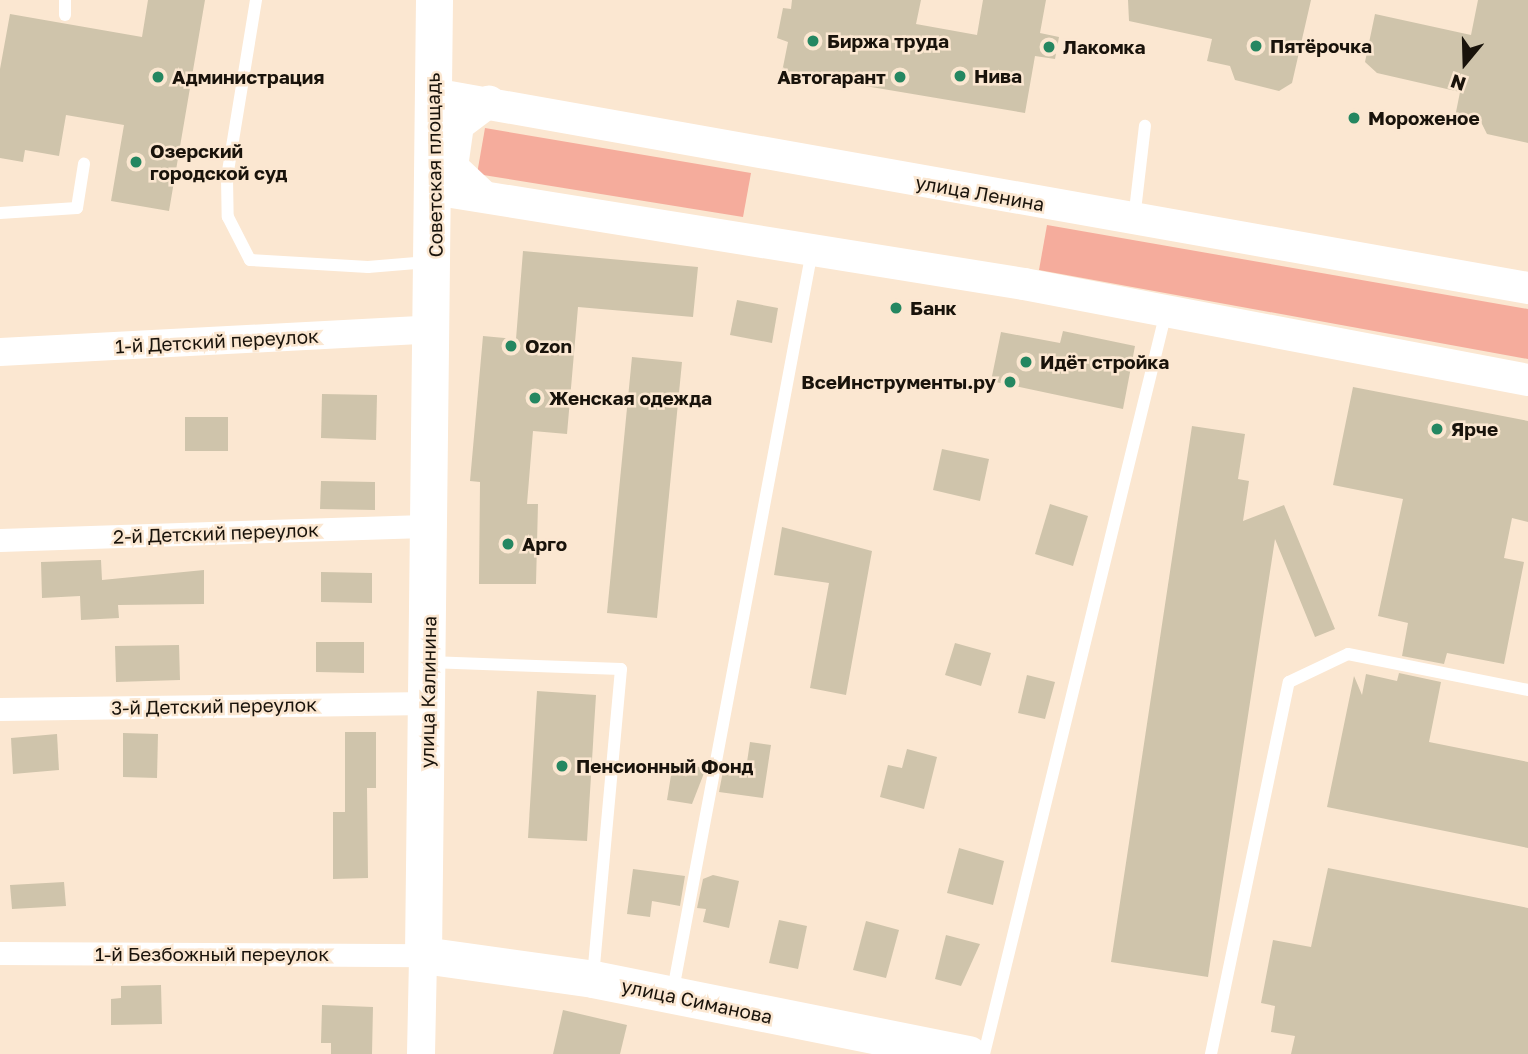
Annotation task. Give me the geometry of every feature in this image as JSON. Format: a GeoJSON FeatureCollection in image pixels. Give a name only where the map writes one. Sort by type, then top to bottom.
{"type":"FeatureCollection","features":[{"type":"Feature","properties":{"kind":"main road","name":"Советская площадь"},"geometry":{"type":"LineString","coordinates":[[433,329],[434,0]]}},
{"type":"Feature","properties":{"kind":"main road","name":"улица Ленина"},"geometry":{"type":"LineString","coordinates":[[433,94],[1528,288]]}},
{"type":"Feature","properties":{"kind":"main road"},"geometry":{"type":"LineString","coordinates":[[483,196],[452,167],[458,125],[489,102]]}},
{"type":"Feature","properties":{"kind":"main road"},"geometry":{"type":"LineString","coordinates":[[433,189],[813,248],[1528,380]]}},
{"type":"Feature","properties":{"kind":"main road","name":"улица Калинина"},"geometry":{"type":"LineString","coordinates":[[423,955],[432,526],[433,329]]}},
{"type":"Feature","properties":{"kind":"main road","name":"улица Симанова"},"geometry":{"type":"LineString","coordinates":[[423,955],[593,979],[671,997],[969,1054]]}},
{"type":"Feature","properties":{"kind":"street","name":"1-й Детский переулок"},"geometry":{"type":"LineString","coordinates":[[0,352],[433,329]]}},
{"type":"Feature","properties":{"kind":"street","name":"2-й Детский переулок"},"geometry":{"type":"LineString","coordinates":[[0,540],[432,526]]}},
{"type":"Feature","properties":{"kind":"street","name":"3-й Детский переулок"},"geometry":{"type":"LineString","coordinates":[[0,709],[428,703]]}},
{"type":"Feature","properties":{"kind":"street","name":"1-й Безбожный переулок"},"geometry":{"type":"LineString","coordinates":[[0,953],[423,955]]}},
{"type":"Feature","properties":{"kind":"street","name":"улица Калинина"},"geometry":{"type":"LineString","coordinates":[[421,1054],[423,955]]}},
{"type":"Feature","properties":{"kind":"lane"},"geometry":{"type":"LineString","coordinates":[[65,0],[65,15]]}},
{"type":"Feature","properties":{"kind":"lane"},"geometry":{"type":"LineString","coordinates":[[256,0],[227,178],[228,217],[250,260],[368,267],[435,261]]}},
{"type":"Feature","properties":{"kind":"lane"},"geometry":{"type":"LineString","coordinates":[[1133,220],[1145,126]]}},
{"type":"Feature","properties":{"kind":"lane"},"geometry":{"type":"LineString","coordinates":[[0,214],[77,208],[85,164]]}},
{"type":"Feature","properties":{"kind":"lane"},"geometry":{"type":"LineString","coordinates":[[671,997],[813,248]]}},
{"type":"Feature","properties":{"kind":"lane"},"geometry":{"type":"LineString","coordinates":[[984,1054],[1166,312]]}},
{"type":"Feature","properties":{"kind":"lane"},"geometry":{"type":"LineString","coordinates":[[1212,1054],[1289,682],[1348,654],[1528,690]]}},
{"type":"Feature","properties":{"kind":"lane"},"geometry":{"type":"LineString","coordinates":[[429,662],[621,669],[593,979]]}},
{"type":"Feature","properties":{"kind":"shaded area"},"geometry":{"type":"Polygon","coordinates":[[[485,128],[751,173],[743,217],[477,174],[485,128]]]}},
{"type":"Feature","properties":{"kind":"shaded area"},"geometry":{"type":"Polygon","coordinates":[[[1047,225],[1528,309],[1528,359],[1039,270],[1047,225]]]}},
{"type":"Feature","properties":{"kind":"building"},"geometry":{"type":"Polygon","coordinates":[[[148,0],[205,0],[169,211],[111,201],[124,125],[66,115],[59,156],[25,150],[23,162],[0,158],[0,69],[10,14],[142,37],[148,0]]]}},
{"type":"Feature","properties":{"kind":"building"},"geometry":{"type":"Polygon","coordinates":[[[792,0],[921,0],[916,24],[977,35],[983,0],[1046,0],[1040,33],[1059,37],[1055,59],[1035,56],[1025,113],[782,72],[788,42],[777,38],[783,8],[791,9],[792,0]]]}},
{"type":"Feature","properties":{"kind":"building","name":"Пятёрочка"},"geometry":{"type":"Polygon","coordinates":[[[1128,0],[1311,0],[1292,83],[1279,91],[1235,80],[1230,66],[1207,61],[1212,39],[1129,21],[1128,0]]]}},
{"type":"Feature","properties":{"kind":"building"},"geometry":{"type":"Polygon","coordinates":[[[1478,0],[1528,0],[1528,143],[1487,134],[1481,122],[1455,117],[1460,92],[1377,73],[1365,62],[1375,14],[1471,35],[1478,0]]]}},
{"type":"Feature","properties":{"kind":"building"},"geometry":{"type":"Polygon","coordinates":[[[523,251],[698,267],[693,317],[578,307],[567,434],[533,431],[527,504],[538,504],[536,584],[479,584],[480,482],[470,481],[483,336],[516,339],[523,251]]]}},
{"type":"Feature","properties":{"kind":"building"},"geometry":{"type":"Polygon","coordinates":[[[737,300],[778,308],[772,343],[730,335],[737,300]]]}},
{"type":"Feature","properties":{"kind":"building"},"geometry":{"type":"Polygon","coordinates":[[[1063,331],[1135,346],[1123,409],[991,381],[1001,332],[1060,343],[1063,331]]]}},
{"type":"Feature","properties":{"kind":"building"},"geometry":{"type":"Polygon","coordinates":[[[632,357],[682,362],[657,618],[607,613],[632,357]]]}},
{"type":"Feature","properties":{"kind":"building"},"geometry":{"type":"Polygon","coordinates":[[[1353,387],[1528,421],[1528,522],[1512,518],[1504,558],[1524,562],[1504,664],[1447,653],[1444,664],[1402,656],[1408,623],[1378,616],[1403,499],[1333,485],[1353,387]]]}},
{"type":"Feature","properties":{"kind":"building"},"geometry":{"type":"Polygon","coordinates":[[[322,394],[377,395],[376,440],[321,438],[322,394]]]}},
{"type":"Feature","properties":{"kind":"building"},"geometry":{"type":"Polygon","coordinates":[[[185,417],[228,417],[228,451],[185,451],[185,417]]]}},
{"type":"Feature","properties":{"kind":"building"},"geometry":{"type":"Polygon","coordinates":[[[1192,426],[1245,434],[1238,479],[1249,481],[1243,521],[1284,505],[1335,629],[1315,637],[1275,539],[1208,977],[1111,962],[1192,426]]]}},
{"type":"Feature","properties":{"kind":"building"},"geometry":{"type":"Polygon","coordinates":[[[942,449],[989,459],[980,501],[933,490],[942,449]]]}},
{"type":"Feature","properties":{"kind":"building"},"geometry":{"type":"Polygon","coordinates":[[[321,481],[375,482],[375,510],[320,509],[321,481]]]}},
{"type":"Feature","properties":{"kind":"building"},"geometry":{"type":"Polygon","coordinates":[[[1050,504],[1088,516],[1073,566],[1035,554],[1050,504]]]}},
{"type":"Feature","properties":{"kind":"building"},"geometry":{"type":"Polygon","coordinates":[[[782,527],[872,551],[846,695],[810,688],[829,583],[774,575],[782,527]]]}},
{"type":"Feature","properties":{"kind":"building"},"geometry":{"type":"Polygon","coordinates":[[[101,560],[102,580],[204,570],[204,604],[118,605],[119,618],[81,620],[80,596],[42,598],[41,562],[101,560]]]}},
{"type":"Feature","properties":{"kind":"building"},"geometry":{"type":"Polygon","coordinates":[[[321,572],[372,573],[372,603],[321,602],[321,572]]]}},
{"type":"Feature","properties":{"kind":"building"},"geometry":{"type":"Polygon","coordinates":[[[316,642],[364,642],[364,673],[316,672],[316,642]]]}},
{"type":"Feature","properties":{"kind":"building"},"geometry":{"type":"Polygon","coordinates":[[[955,643],[991,653],[981,686],[945,675],[955,643]]]}},
{"type":"Feature","properties":{"kind":"building"},"geometry":{"type":"Polygon","coordinates":[[[179,645],[180,680],[116,682],[115,646],[179,645]]]}},
{"type":"Feature","properties":{"kind":"building"},"geometry":{"type":"Polygon","coordinates":[[[1399,673],[1441,682],[1429,742],[1528,762],[1528,848],[1327,807],[1354,676],[1362,695],[1366,674],[1397,681],[1399,673]]]}},
{"type":"Feature","properties":{"kind":"building"},"geometry":{"type":"Polygon","coordinates":[[[1027,675],[1055,682],[1045,719],[1018,713],[1027,675]]]}},
{"type":"Feature","properties":{"kind":"building","name":"Пенсионный Фонд"},"geometry":{"type":"Polygon","coordinates":[[[537,691],[596,695],[587,841],[528,838],[537,691]]]}},
{"type":"Feature","properties":{"kind":"building"},"geometry":{"type":"Polygon","coordinates":[[[345,732],[376,732],[376,788],[367,788],[368,878],[333,879],[333,812],[345,812],[345,732]]]}},
{"type":"Feature","properties":{"kind":"building"},"geometry":{"type":"Polygon","coordinates":[[[123,733],[158,734],[157,778],[123,777],[123,733]]]}},
{"type":"Feature","properties":{"kind":"building"},"geometry":{"type":"Polygon","coordinates":[[[57,734],[59,770],[13,774],[11,738],[57,734]]]}},
{"type":"Feature","properties":{"kind":"building"},"geometry":{"type":"Polygon","coordinates":[[[750,742],[771,745],[763,798],[719,792],[723,771],[734,772],[736,761],[747,762],[750,742]]]}},
{"type":"Feature","properties":{"kind":"building"},"geometry":{"type":"Polygon","coordinates":[[[907,749],[937,757],[924,809],[880,797],[888,765],[902,768],[907,749]]]}},
{"type":"Feature","properties":{"kind":"building"},"geometry":{"type":"Polygon","coordinates":[[[673,763],[706,768],[692,804],[667,800],[673,763]]]}},
{"type":"Feature","properties":{"kind":"building"},"geometry":{"type":"Polygon","coordinates":[[[959,848],[1004,861],[993,905],[947,893],[959,848]]]}},
{"type":"Feature","properties":{"kind":"building"},"geometry":{"type":"Polygon","coordinates":[[[1328,868],[1528,908],[1528,1054],[1291,1054],[1295,1036],[1271,1032],[1275,1006],[1261,1003],[1273,940],[1311,947],[1328,868]]]}},
{"type":"Feature","properties":{"kind":"building"},"geometry":{"type":"Polygon","coordinates":[[[633,869],[685,876],[680,906],[652,901],[650,917],[627,914],[633,869]]]}},
{"type":"Feature","properties":{"kind":"building"},"geometry":{"type":"Polygon","coordinates":[[[713,875],[739,881],[729,928],[703,922],[706,909],[697,908],[703,879],[713,875]]]}},
{"type":"Feature","properties":{"kind":"building"},"geometry":{"type":"Polygon","coordinates":[[[64,882],[66,906],[12,909],[10,885],[64,882]]]}},
{"type":"Feature","properties":{"kind":"building"},"geometry":{"type":"Polygon","coordinates":[[[779,920],[807,926],[798,969],[769,963],[779,920]]]}},
{"type":"Feature","properties":{"kind":"building"},"geometry":{"type":"Polygon","coordinates":[[[866,921],[899,930],[886,978],[853,970],[866,921]]]}},
{"type":"Feature","properties":{"kind":"building"},"geometry":{"type":"Polygon","coordinates":[[[946,935],[980,944],[961,986],[935,979],[946,935]]]}},
{"type":"Feature","properties":{"kind":"building"},"geometry":{"type":"Polygon","coordinates":[[[161,985],[162,1024],[111,1025],[111,999],[121,998],[121,986],[161,985]]]}},
{"type":"Feature","properties":{"kind":"building"},"geometry":{"type":"Polygon","coordinates":[[[322,1005],[373,1007],[372,1054],[331,1054],[331,1043],[321,1043],[322,1005]]]}},
{"type":"Feature","properties":{"kind":"building"},"geometry":{"type":"Polygon","coordinates":[[[563,1010],[627,1025],[620,1054],[553,1054],[563,1010]]]}},
{"type":"Feature","properties":{"kind":"place","name":"Биржа труда"},"geometry":{"type":"Point","coordinates":[813,41]}},
{"type":"Feature","properties":{"kind":"place","name":"Пятёрочка"},"geometry":{"type":"Point","coordinates":[1256,46]}},
{"type":"Feature","properties":{"kind":"place","name":"Лакомка"},"geometry":{"type":"Point","coordinates":[1049,47]}},
{"type":"Feature","properties":{"kind":"place","name":"Нива"},"geometry":{"type":"Point","coordinates":[960,76]}},
{"type":"Feature","properties":{"kind":"place","name":"Администрация"},"geometry":{"type":"Point","coordinates":[158,77]}},
{"type":"Feature","properties":{"kind":"place","name":"Автогарант"},"geometry":{"type":"Point","coordinates":[900,77]}},
{"type":"Feature","properties":{"kind":"place","name":"Мороженое"},"geometry":{"type":"Point","coordinates":[1354,118]}},
{"type":"Feature","properties":{"kind":"place","name":"Озерский городской суд"},"geometry":{"type":"Point","coordinates":[136,162]}},
{"type":"Feature","properties":{"kind":"place","name":"Банк"},"geometry":{"type":"Point","coordinates":[896,308]}},
{"type":"Feature","properties":{"kind":"place","name":"Ozon"},"geometry":{"type":"Point","coordinates":[511,346]}},
{"type":"Feature","properties":{"kind":"place","name":"Идёт стройка"},"geometry":{"type":"Point","coordinates":[1026,362]}},
{"type":"Feature","properties":{"kind":"place","name":"ВсеИнструменты.ру"},"geometry":{"type":"Point","coordinates":[1010,382]}},
{"type":"Feature","properties":{"kind":"place","name":"Женская одежда"},"geometry":{"type":"Point","coordinates":[535,398]}},
{"type":"Feature","properties":{"kind":"place","name":"Ярче"},"geometry":{"type":"Point","coordinates":[1437,429]}},
{"type":"Feature","properties":{"kind":"place","name":"Арго"},"geometry":{"type":"Point","coordinates":[508,544]}},
{"type":"Feature","properties":{"kind":"place","name":"Пенсионный Фонд"},"geometry":{"type":"Point","coordinates":[562,766]}}]}
